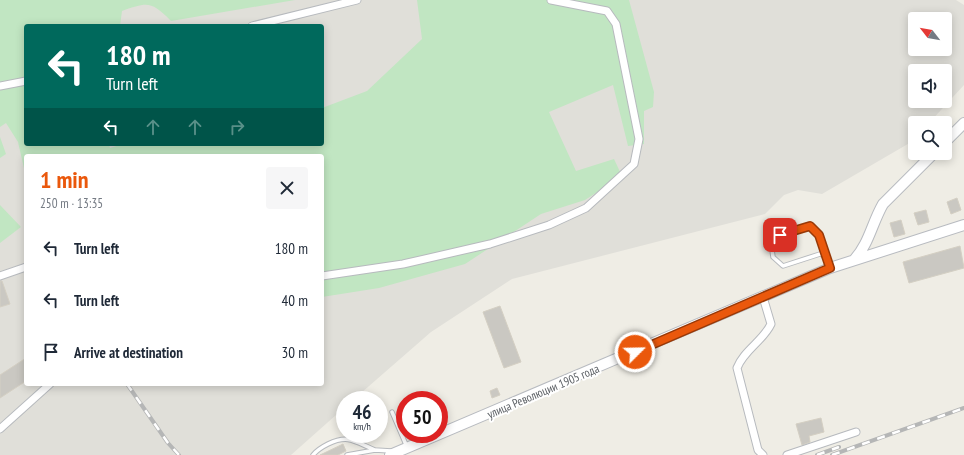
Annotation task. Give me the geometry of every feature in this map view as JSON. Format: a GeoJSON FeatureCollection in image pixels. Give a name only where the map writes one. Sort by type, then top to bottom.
{"type":"FeatureCollection","features":[{"type":"Feature","properties":{"kind":"main road"},"geometry":{"type":"LineString","coordinates":[[952,135],[964,123]]}},
{"type":"Feature","properties":{"kind":"main road"},"geometry":{"type":"LineString","coordinates":[[853,261],[862,252],[877,214],[883,204],[927,160]]}},
{"type":"Feature","properties":{"kind":"main road","name":"улица Революции 1905 года"},"geometry":{"type":"LineString","coordinates":[[398,452],[830,268],[964,225]]}},
{"type":"Feature","properties":{"kind":"main road"},"geometry":{"type":"LineString","coordinates":[[867,242],[875,253]]}},
{"type":"Feature","properties":{"kind":"street"},"geometry":{"type":"LineString","coordinates":[[260,24],[357,0]]}},
{"type":"Feature","properties":{"kind":"street"},"geometry":{"type":"LineString","coordinates":[[324,276],[403,264],[490,244],[549,225],[586,208],[634,164],[639,139],[616,24],[607,11],[550,0]]}},
{"type":"Feature","properties":{"kind":"street"},"geometry":{"type":"LineString","coordinates":[[0,86],[24,81]]}},
{"type":"Feature","properties":{"kind":"street"},"geometry":{"type":"LineString","coordinates":[[0,276],[24,268]]}},
{"type":"Feature","properties":{"kind":"street"},"geometry":{"type":"LineString","coordinates":[[763,297],[771,324],[767,332],[745,355],[737,368],[758,450],[763,455]]}},
{"type":"Feature","properties":{"kind":"street"},"geometry":{"type":"LineString","coordinates":[[0,429],[48,386]]}},
{"type":"Feature","properties":{"kind":"street"},"geometry":{"type":"LineString","coordinates":[[787,455],[856,432]]}},
{"type":"Feature","properties":{"kind":"lane"},"geometry":{"type":"LineString","coordinates":[[827,257],[820,254],[783,266],[773,257],[772,243],[780,235],[810,226],[819,235],[827,257],[830,268]]}},
{"type":"Feature","properties":{"kind":"lane"},"geometry":{"type":"LineString","coordinates":[[347,455],[375,450],[398,452],[392,412]]}},
{"type":"Feature","properties":{"kind":"lane"},"geometry":{"type":"LineString","coordinates":[[313,455],[316,451],[340,439],[348,439],[375,450]]}},
{"type":"Feature","properties":{"kind":"shaded area"},"geometry":{"type":"Polygon","coordinates":[[[0,0],[956,0],[964,5],[964,85],[952,98],[952,64],[908,64],[908,108],[943,108],[935,116],[908,116],[908,144],[822,194],[798,190],[784,195],[765,214],[512,279],[431,332],[363,391],[336,391],[336,415],[291,455],[0,455],[0,0]]]}},
{"type":"Feature","properties":{"kind":"green space"},"geometry":{"type":"Polygon","coordinates":[[[0,0],[295,0],[171,21],[154,7],[144,5],[122,11],[120,24],[24,24],[24,146],[110,146],[110,148],[116,146],[324,146],[324,107],[367,91],[422,39],[417,0],[629,0],[654,92],[653,107],[644,111],[644,144],[628,146],[613,85],[549,112],[576,171],[614,159],[622,176],[585,200],[541,214],[465,264],[379,288],[324,297],[324,154],[24,154],[24,168],[18,142],[6,123],[0,127],[0,0]]]}},
{"type":"Feature","properties":{"kind":"green space"},"geometry":{"type":"Polygon","coordinates":[[[0,137],[6,154],[0,158],[0,137]]]}},
{"type":"Feature","properties":{"kind":"green space"},"geometry":{"type":"Polygon","coordinates":[[[0,205],[21,227],[0,243],[0,205]]]}},
{"type":"Feature","properties":{"kind":"building"},"geometry":{"type":"Polygon","coordinates":[[[957,198],[961,210],[951,214],[947,202],[957,198]]]}},
{"type":"Feature","properties":{"kind":"building"},"geometry":{"type":"Polygon","coordinates":[[[926,210],[929,222],[918,225],[914,213],[926,210]]]}},
{"type":"Feature","properties":{"kind":"building"},"geometry":{"type":"Polygon","coordinates":[[[901,220],[905,234],[894,237],[890,223],[901,220]]]}},
{"type":"Feature","properties":{"kind":"building"},"geometry":{"type":"Polygon","coordinates":[[[960,246],[964,268],[909,283],[903,262],[960,246]]]}},
{"type":"Feature","properties":{"kind":"building"},"geometry":{"type":"Polygon","coordinates":[[[0,281],[2,281],[10,304],[0,307],[0,281]]]}},
{"type":"Feature","properties":{"kind":"building"},"geometry":{"type":"Polygon","coordinates":[[[500,306],[521,362],[504,368],[483,312],[500,306]]]}},
{"type":"Feature","properties":{"kind":"building"},"geometry":{"type":"Polygon","coordinates":[[[24,359],[24,382],[0,398],[0,375],[24,359]]]}},
{"type":"Feature","properties":{"kind":"building"},"geometry":{"type":"Polygon","coordinates":[[[497,388],[500,395],[492,398],[490,391],[497,388]]]}},
{"type":"Feature","properties":{"kind":"building"},"geometry":{"type":"Polygon","coordinates":[[[821,418],[824,432],[809,436],[810,442],[802,445],[796,424],[821,418]]]}},
{"type":"Feature","properties":{"kind":"building"},"geometry":{"type":"Polygon","coordinates":[[[343,444],[346,451],[338,455],[320,455],[343,444]]]}},
{"type":"Feature","properties":{"kind":"railway"},"geometry":{"type":"LineString","coordinates":[[128,386],[168,443],[179,455]]}},
{"type":"Feature","properties":{"kind":"railway"},"geometry":{"type":"LineString","coordinates":[[832,455],[964,408]]}},
{"type":"Feature","properties":{"kind":"railway"},"geometry":{"type":"LineString","coordinates":[[817,455],[839,447]]}},
{"type":"Feature","properties":{"kind":"route"},"geometry":{"type":"LineString","coordinates":[[635,352],[830,268],[819,235],[810,226],[780,235]]}}]}
